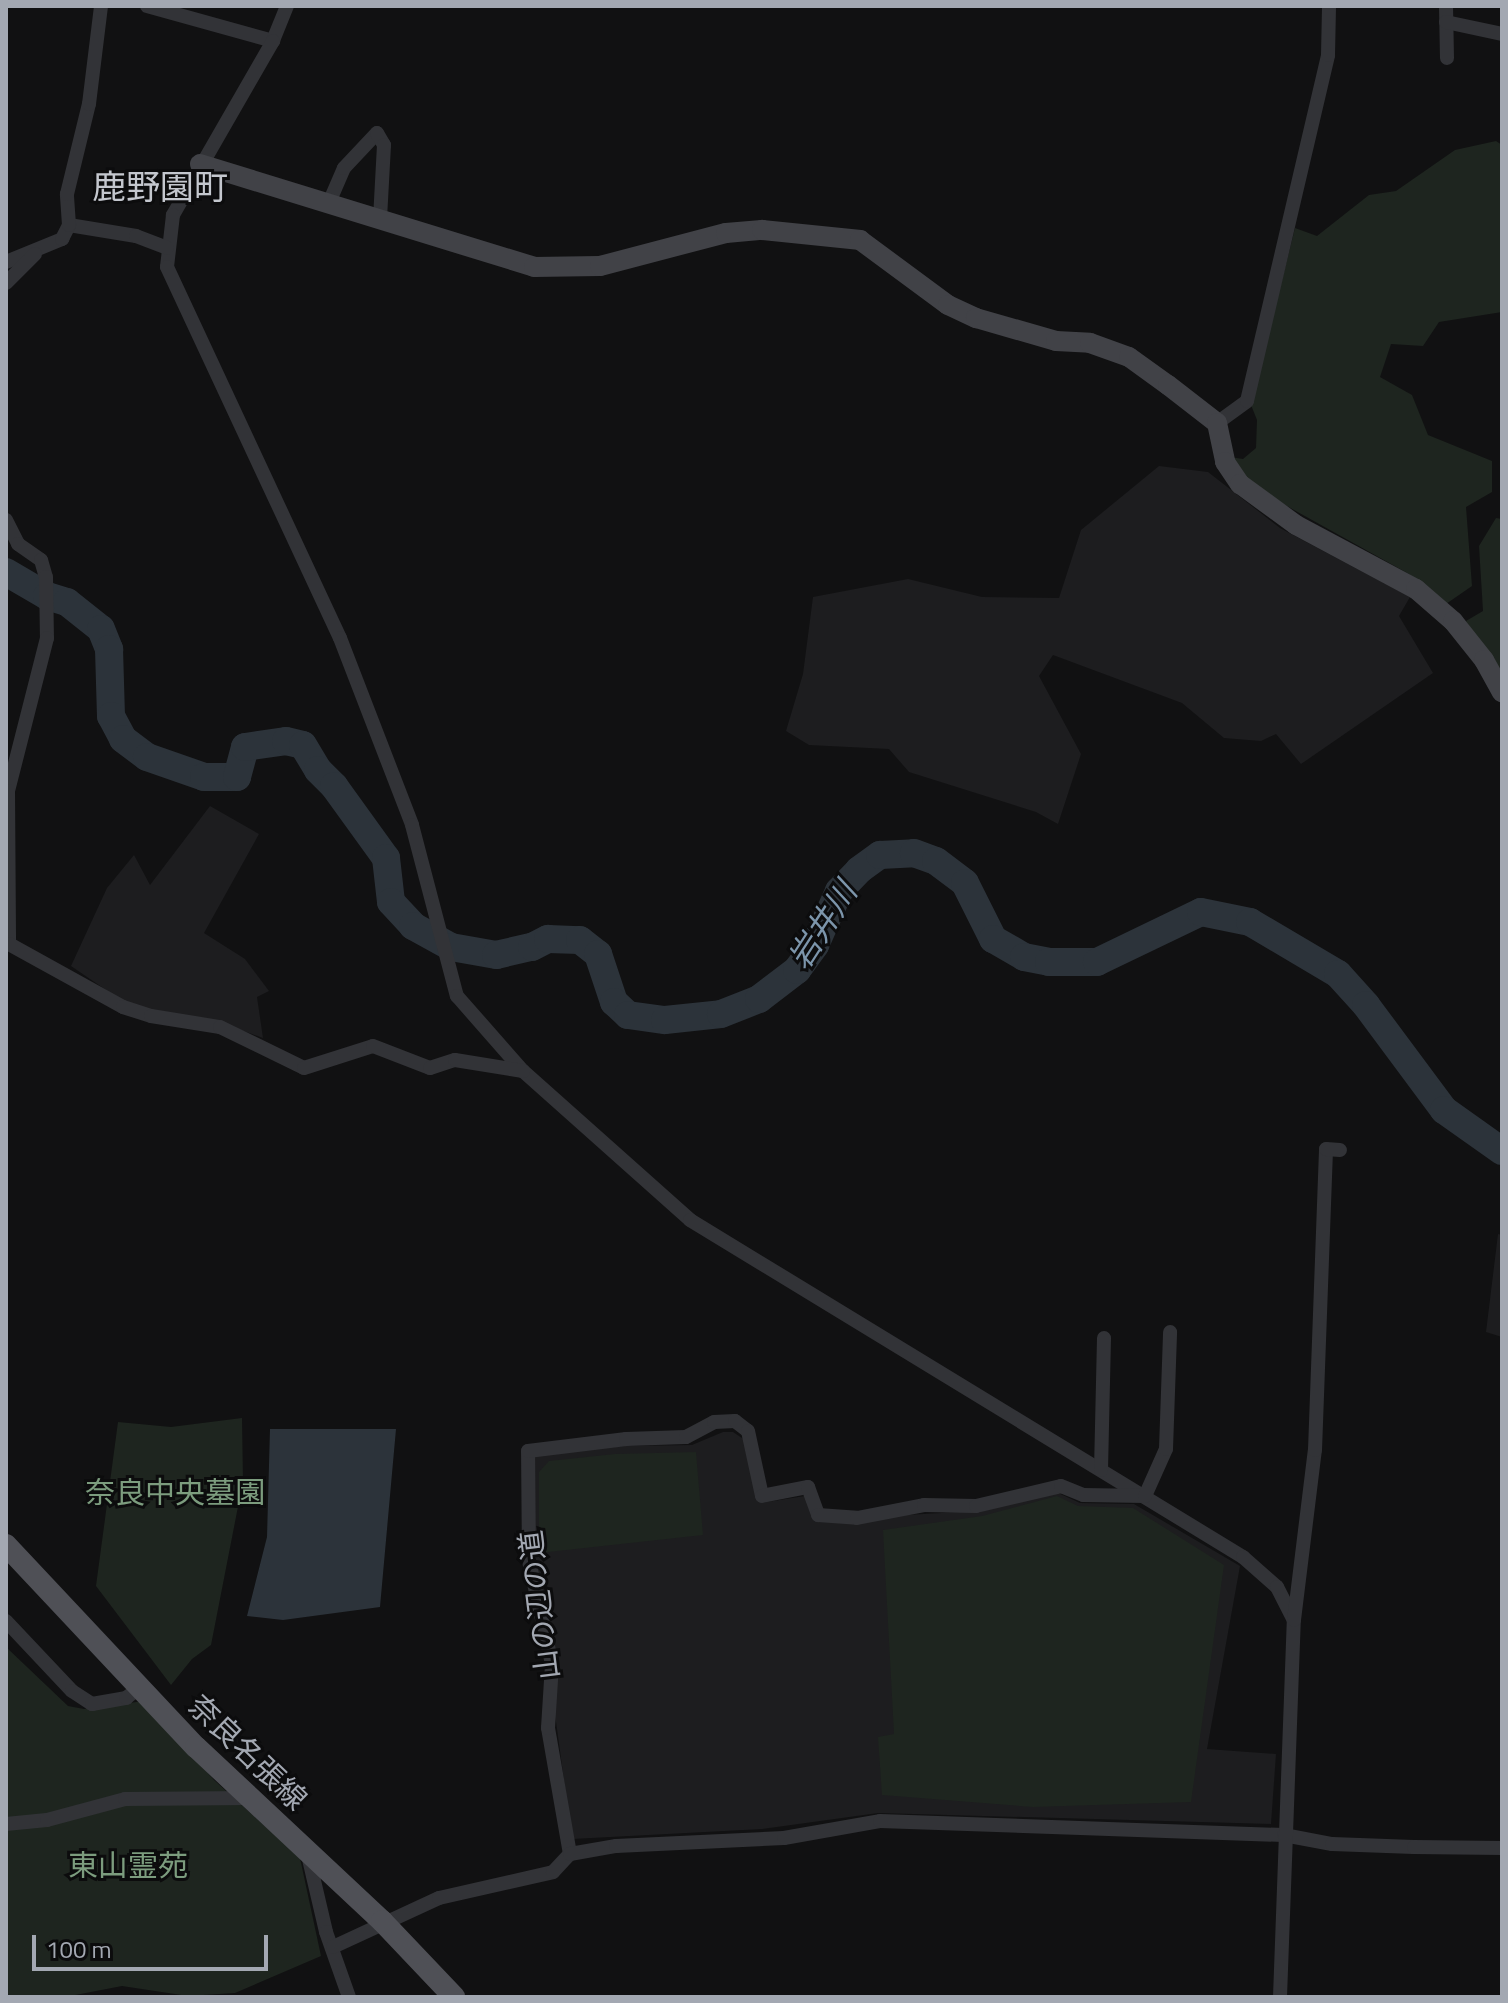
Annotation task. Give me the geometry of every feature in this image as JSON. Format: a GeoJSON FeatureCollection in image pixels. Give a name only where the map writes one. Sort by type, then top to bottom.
{"type":"FeatureCollection","features":[{"type":"Feature","properties":{"kind":"main road","name":"奈良名張線"},"geometry":{"type":"LineString","coordinates":[[6,1545],[139,1688],[250,1798],[382,1921],[454,1997]]}},
{"type":"Feature","properties":{"kind":"street"},"geometry":{"type":"LineString","coordinates":[[6,262],[62,239],[69,225],[67,194],[89,104],[101,6]]}},
{"type":"Feature","properties":{"kind":"street"},"geometry":{"type":"LineString","coordinates":[[147,6],[273,41]]}},
{"type":"Feature","properties":{"kind":"street"},"geometry":{"type":"LineString","coordinates":[[287,6],[273,41],[173,215],[167,267],[340,638],[412,825],[457,996],[523,1071],[690,1220],[1243,1557],[1277,1587],[1294,1620]]}},
{"type":"Feature","properties":{"kind":"street"},"geometry":{"type":"LineString","coordinates":[[1217,423],[1247,401],[1328,55],[1329,6]]}},
{"type":"Feature","properties":{"kind":"street"},"geometry":{"type":"LineString","coordinates":[[1446,6],[1447,58]]}},
{"type":"Feature","properties":{"kind":"street"},"geometry":{"type":"LineString","coordinates":[[1446,22],[1502,34]]}},
{"type":"Feature","properties":{"kind":"street"},"geometry":{"type":"LineString","coordinates":[[328,205],[344,168],[377,133],[384,145],[380,219]]}},
{"type":"Feature","properties":{"kind":"street"},"geometry":{"type":"LineString","coordinates":[[200,164],[534,267],[600,266],[738,232],[762,230],[860,240],[948,305],[976,318],[1056,341],[1090,343],[1129,357],[1217,423],[1225,462],[1240,484],[1296,525],[1416,589],[1453,621],[1484,660],[1502,692]]}},
{"type":"Feature","properties":{"kind":"street"},"geometry":{"type":"LineString","coordinates":[[69,225],[136,236],[167,248]]}},
{"type":"Feature","properties":{"kind":"street"},"geometry":{"type":"LineString","coordinates":[[6,283],[41,248]]}},
{"type":"Feature","properties":{"kind":"street"},"geometry":{"type":"LineString","coordinates":[[6,520],[18,544],[41,560],[46,577],[47,638],[8,791],[9,944],[123,1007],[151,1016],[220,1027],[304,1068],[357,1048],[373,1046],[430,1068],[455,1060],[523,1071]]}},
{"type":"Feature","properties":{"kind":"street"},"geometry":{"type":"LineString","coordinates":[[1280,1997],[1294,1620],[1315,1450],[1326,1149],[1340,1150]]}},
{"type":"Feature","properties":{"kind":"street"},"geometry":{"type":"LineString","coordinates":[[1145,1496],[1166,1449],[1170,1332]]}},
{"type":"Feature","properties":{"kind":"street"},"geometry":{"type":"LineString","coordinates":[[1101,1470],[1104,1338]]}},
{"type":"Feature","properties":{"kind":"street","name":"山の辺の道"},"geometry":{"type":"LineString","coordinates":[[570,1854],[548,1728],[552,1664],[529,1561],[528,1451],[626,1439],[686,1437],[714,1422],[735,1421],[748,1431],[762,1496],[808,1487],[818,1515],[857,1518],[924,1505],[976,1506],[1061,1486],[1083,1495],[1145,1496]]}},
{"type":"Feature","properties":{"kind":"street"},"geometry":{"type":"LineString","coordinates":[[6,1621],[72,1691],[92,1704],[126,1698],[139,1688]]}},
{"type":"Feature","properties":{"kind":"street"},"geometry":{"type":"LineString","coordinates":[[6,1824],[47,1820],[125,1799],[250,1798]]}},
{"type":"Feature","properties":{"kind":"street"},"geometry":{"type":"LineString","coordinates":[[333,1947],[382,1921],[439,1898],[553,1872],[570,1854],[616,1846],[784,1838],[880,1821],[1284,1835],[1332,1844],[1502,1848]]}},
{"type":"Feature","properties":{"kind":"street"},"geometry":{"type":"LineString","coordinates":[[307,1851],[349,1997]]}},
{"type":"Feature","properties":{"kind":"shaded area"},"geometry":{"type":"Polygon","coordinates":[[[1159,466],[1208,472],[1280,528],[1410,597],[1399,616],[1433,673],[1301,764],[1276,734],[1261,741],[1224,738],[1182,703],[1053,655],[1039,676],[1081,754],[1058,824],[1036,812],[909,772],[889,749],[809,745],[786,731],[803,674],[813,597],[908,579],[982,597],[1059,598],[1081,530],[1159,466]]]}},
{"type":"Feature","properties":{"kind":"shaded area"},"geometry":{"type":"Polygon","coordinates":[[[210,806],[259,834],[204,933],[245,959],[269,991],[257,997],[263,1038],[218,1022],[128,1005],[71,966],[107,888],[134,855],[150,885],[210,806]]]}},
{"type":"Feature","properties":{"kind":"shaded area"},"geometry":{"type":"Polygon","coordinates":[[[1498,1234],[1502,1235],[1502,1337],[1486,1332],[1498,1234]]]}},
{"type":"Feature","properties":{"kind":"shaded area"},"geometry":{"type":"Polygon","coordinates":[[[270,1429],[396,1429],[380,1607],[283,1620],[247,1616],[267,1537],[270,1429]]]}},
{"type":"Feature","properties":{"kind":"shaded area"},"geometry":{"type":"Polygon","coordinates":[[[723,1432],[733,1432],[745,1440],[760,1503],[805,1496],[816,1520],[977,1511],[1056,1492],[1080,1503],[1134,1504],[1240,1566],[1207,1749],[1276,1754],[1271,1824],[878,1813],[762,1829],[572,1839],[534,1560],[529,1465],[536,1455],[625,1446],[692,1445],[723,1432]]]}},
{"type":"Feature","properties":{"kind":"green space"},"geometry":{"type":"Polygon","coordinates":[[[1496,141],[1502,145],[1502,312],[1439,322],[1423,346],[1391,344],[1380,377],[1412,395],[1428,435],[1492,461],[1492,492],[1466,507],[1472,586],[1446,604],[1409,574],[1242,481],[1230,457],[1243,459],[1256,448],[1257,420],[1251,405],[1295,228],[1317,236],[1369,195],[1396,191],[1455,150],[1496,141]]]}},
{"type":"Feature","properties":{"kind":"green space"},"geometry":{"type":"Polygon","coordinates":[[[1496,518],[1502,519],[1502,681],[1466,621],[1483,611],[1479,546],[1496,518]]]}},
{"type":"Feature","properties":{"kind":"green space","name":"奈良中央墓園"},"geometry":{"type":"Polygon","coordinates":[[[242,1418],[243,1481],[211,1645],[192,1659],[171,1685],[96,1586],[118,1422],[171,1427],[242,1418]]]}},
{"type":"Feature","properties":{"kind":"green space"},"geometry":{"type":"Polygon","coordinates":[[[696,1452],[703,1535],[539,1553],[539,1472],[549,1461],[615,1454],[696,1452]]]}},
{"type":"Feature","properties":{"kind":"green space"},"geometry":{"type":"Polygon","coordinates":[[[1057,1496],[1078,1506],[1133,1508],[1224,1565],[1191,1802],[1033,1807],[882,1795],[878,1737],[894,1734],[883,1530],[982,1516],[1057,1496]]]}},
{"type":"Feature","properties":{"kind":"green space","name":"東山霊苑"},"geometry":{"type":"Polygon","coordinates":[[[6,1647],[68,1706],[84,1709],[144,1701],[214,1780],[300,1858],[321,1956],[235,1993],[188,1996],[122,1986],[65,1997],[6,1997],[6,1647]]]}},
{"type":"Feature","properties":{"kind":"waterway","name":"岩井川"},"geometry":{"type":"LineString","coordinates":[[6,572],[47,596],[67,602],[101,629],[109,649],[111,716],[123,739],[147,757],[204,777],[237,777],[245,747],[286,741],[303,745],[318,770],[334,786],[386,858],[391,902],[413,926],[451,947],[496,955],[532,947],[548,939],[580,940],[598,954],[614,1002],[628,1015],[665,1020],[721,1014],[759,999],[797,970],[815,945],[839,891],[859,870],[880,855],[914,853],[936,861],[965,883],[993,939],[1024,957],[1049,962],[1097,962],[1201,912],[1250,922],[1338,974],[1366,1005],[1444,1110],[1502,1151]]}},
{"type":"Feature","properties":{"kind":"district","name":"鹿野園町"},"geometry":{"type":"Point","coordinates":[160,187]}}]}
